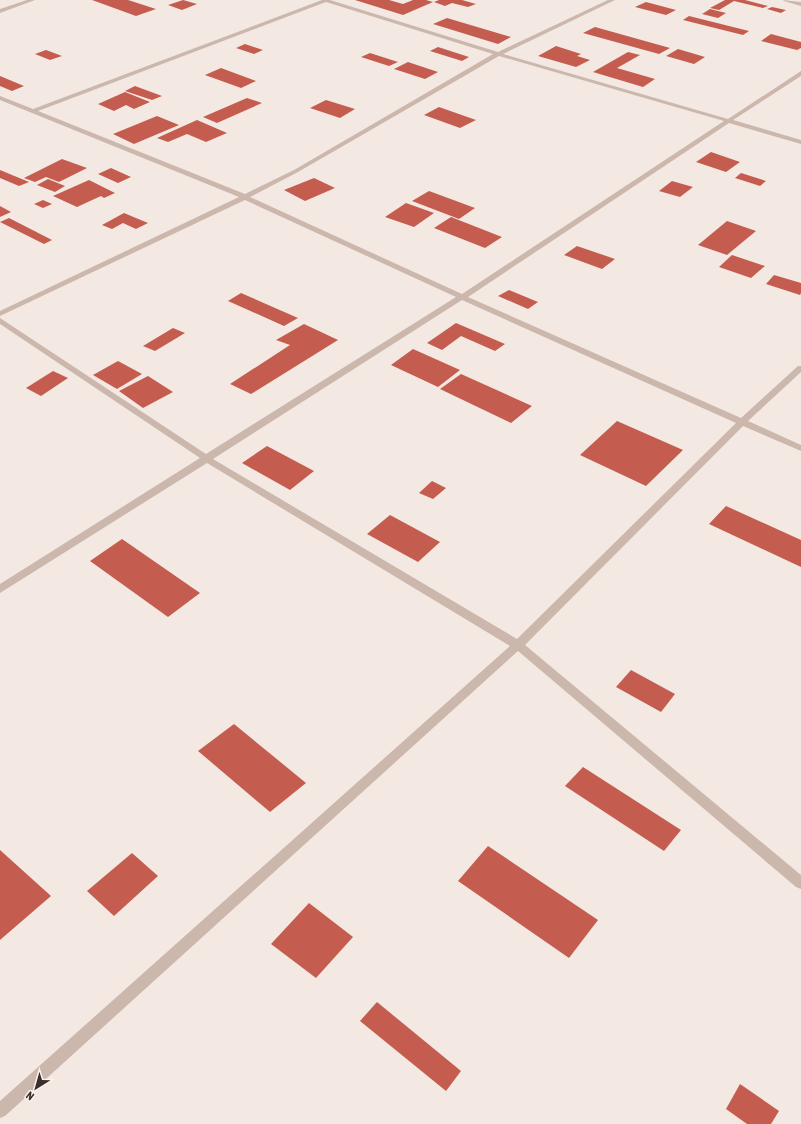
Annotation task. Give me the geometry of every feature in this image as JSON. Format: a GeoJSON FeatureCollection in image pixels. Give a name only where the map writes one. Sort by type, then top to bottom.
{"type":"FeatureCollection","features":[{"type":"Feature","properties":{"kind":"street"},"geometry":{"type":"LineString","coordinates":[[0,11],[32,0]]}},
{"type":"Feature","properties":{"kind":"street"},"geometry":{"type":"LineString","coordinates":[[33,111],[326,0],[498,54],[730,120],[801,142]]}},
{"type":"Feature","properties":{"kind":"street"},"geometry":{"type":"LineString","coordinates":[[0,314],[245,197],[296,171],[498,54],[612,0]]}},
{"type":"Feature","properties":{"kind":"street"},"geometry":{"type":"LineString","coordinates":[[786,0],[801,4]]}},
{"type":"Feature","properties":{"kind":"street"},"geometry":{"type":"LineString","coordinates":[[0,588],[462,297],[801,72]]}},
{"type":"Feature","properties":{"kind":"street"},"geometry":{"type":"LineString","coordinates":[[0,98],[245,197],[462,297],[801,448]]}},
{"type":"Feature","properties":{"kind":"street"},"geometry":{"type":"LineString","coordinates":[[0,320],[207,459],[518,645],[801,883]]}},
{"type":"Feature","properties":{"kind":"street"},"geometry":{"type":"LineString","coordinates":[[0,1111],[518,645],[743,421],[801,368]]}},
{"type":"Feature","properties":{"kind":"building"},"geometry":{"type":"Polygon","coordinates":[[[92,0],[128,0],[156,9],[136,16],[92,0]]]}},
{"type":"Feature","properties":{"kind":"building"},"geometry":{"type":"Polygon","coordinates":[[[183,0],[197,4],[182,10],[168,5],[183,0]]]}},
{"type":"Feature","properties":{"kind":"building"},"geometry":{"type":"Polygon","coordinates":[[[355,0],[389,0],[403,4],[413,0],[426,0],[433,2],[403,15],[355,0]]]}},
{"type":"Feature","properties":{"kind":"building"},"geometry":{"type":"Polygon","coordinates":[[[439,0],[462,0],[476,4],[468,7],[452,3],[445,6],[434,2],[439,0]]]}},
{"type":"Feature","properties":{"kind":"building"},"geometry":{"type":"Polygon","coordinates":[[[725,0],[745,0],[768,6],[763,8],[734,1],[719,10],[710,8],[725,0]]]}},
{"type":"Feature","properties":{"kind":"building"},"geometry":{"type":"Polygon","coordinates":[[[646,2],[676,10],[666,15],[635,7],[646,2]]]}},
{"type":"Feature","properties":{"kind":"building"},"geometry":{"type":"Polygon","coordinates":[[[772,7],[786,10],[781,13],[767,9],[772,7]]]}},
{"type":"Feature","properties":{"kind":"building"},"geometry":{"type":"Polygon","coordinates":[[[710,9],[726,13],[718,18],[702,14],[710,9]]]}},
{"type":"Feature","properties":{"kind":"building"},"geometry":{"type":"Polygon","coordinates":[[[689,16],[749,31],[743,35],[683,20],[689,16]]]}},
{"type":"Feature","properties":{"kind":"building"},"geometry":{"type":"Polygon","coordinates":[[[447,18],[511,37],[498,44],[433,24],[447,18]]]}},
{"type":"Feature","properties":{"kind":"building"},"geometry":{"type":"Polygon","coordinates":[[[595,27],[670,48],[659,54],[583,33],[595,27]]]}},
{"type":"Feature","properties":{"kind":"building"},"geometry":{"type":"Polygon","coordinates":[[[771,34],[801,42],[801,48],[797,50],[761,41],[771,34]]]}},
{"type":"Feature","properties":{"kind":"building"},"geometry":{"type":"Polygon","coordinates":[[[245,44],[263,50],[254,54],[236,48],[245,44]]]}},
{"type":"Feature","properties":{"kind":"building"},"geometry":{"type":"Polygon","coordinates":[[[556,46],[581,54],[577,56],[590,60],[576,67],[538,56],[556,46]]]}},
{"type":"Feature","properties":{"kind":"building"},"geometry":{"type":"Polygon","coordinates":[[[438,47],[469,57],[462,61],[430,51],[438,47]]]}},
{"type":"Feature","properties":{"kind":"building"},"geometry":{"type":"Polygon","coordinates":[[[678,49],[705,57],[694,64],[666,56],[678,49]]]}},
{"type":"Feature","properties":{"kind":"building"},"geometry":{"type":"Polygon","coordinates":[[[46,50],[62,56],[50,60],[35,54],[46,50]]]}},
{"type":"Feature","properties":{"kind":"building"},"geometry":{"type":"Polygon","coordinates":[[[628,52],[640,55],[617,68],[655,79],[643,87],[593,72],[628,52]]]}},
{"type":"Feature","properties":{"kind":"building"},"geometry":{"type":"Polygon","coordinates":[[[370,53],[398,62],[389,66],[361,57],[370,53]]]}},
{"type":"Feature","properties":{"kind":"building"},"geometry":{"type":"Polygon","coordinates":[[[408,62],[438,72],[425,79],[394,69],[408,62]]]}},
{"type":"Feature","properties":{"kind":"building"},"geometry":{"type":"Polygon","coordinates":[[[221,68],[256,81],[241,88],[205,75],[221,68]]]}},
{"type":"Feature","properties":{"kind":"building"},"geometry":{"type":"Polygon","coordinates":[[[0,76],[24,86],[12,91],[0,86],[0,76]]]}},
{"type":"Feature","properties":{"kind":"building"},"geometry":{"type":"Polygon","coordinates":[[[135,86],[162,96],[152,100],[125,91],[135,86]]]}},
{"type":"Feature","properties":{"kind":"building"},"geometry":{"type":"Polygon","coordinates":[[[125,92],[150,102],[134,109],[126,105],[114,111],[98,104],[125,92]]]}},
{"type":"Feature","properties":{"kind":"building"},"geometry":{"type":"Polygon","coordinates":[[[247,98],[262,103],[217,123],[203,117],[247,98]]]}},
{"type":"Feature","properties":{"kind":"building"},"geometry":{"type":"Polygon","coordinates":[[[326,100],[355,109],[340,118],[310,108],[326,100]]]}},
{"type":"Feature","properties":{"kind":"building"},"geometry":{"type":"Polygon","coordinates":[[[439,107],[476,120],[460,128],[424,115],[439,107]]]}},
{"type":"Feature","properties":{"kind":"building"},"geometry":{"type":"Polygon","coordinates":[[[157,116],[179,125],[134,144],[113,134],[157,116]]]}},
{"type":"Feature","properties":{"kind":"building"},"geometry":{"type":"Polygon","coordinates":[[[197,120],[227,133],[206,142],[187,134],[168,142],[157,138],[197,120]]]}},
{"type":"Feature","properties":{"kind":"building"},"geometry":{"type":"Polygon","coordinates":[[[711,152],[740,162],[726,172],[696,162],[711,152]]]}},
{"type":"Feature","properties":{"kind":"building"},"geometry":{"type":"Polygon","coordinates":[[[62,159],[87,168],[59,182],[46,177],[35,182],[24,178],[62,159]]]}},
{"type":"Feature","properties":{"kind":"building"},"geometry":{"type":"Polygon","coordinates":[[[111,168],[131,177],[118,183],[98,174],[111,168]]]}},
{"type":"Feature","properties":{"kind":"building"},"geometry":{"type":"Polygon","coordinates":[[[0,170],[29,182],[19,186],[0,178],[0,170]]]}},
{"type":"Feature","properties":{"kind":"building"},"geometry":{"type":"Polygon","coordinates":[[[741,173],[766,181],[760,186],[735,178],[741,173]]]}},
{"type":"Feature","properties":{"kind":"building"},"geometry":{"type":"Polygon","coordinates":[[[314,178],[335,188],[305,201],[284,190],[314,178]]]}},
{"type":"Feature","properties":{"kind":"building"},"geometry":{"type":"Polygon","coordinates":[[[48,179],[65,186],[55,192],[37,185],[48,179]]]}},
{"type":"Feature","properties":{"kind":"building"},"geometry":{"type":"Polygon","coordinates":[[[89,180],[115,193],[104,198],[101,196],[77,207],[53,196],[89,180]]]}},
{"type":"Feature","properties":{"kind":"building"},"geometry":{"type":"Polygon","coordinates":[[[672,181],[693,187],[680,197],[659,191],[672,181]]]}},
{"type":"Feature","properties":{"kind":"building"},"geometry":{"type":"Polygon","coordinates":[[[429,191],[475,208],[459,219],[412,201],[429,191]]]}},
{"type":"Feature","properties":{"kind":"building"},"geometry":{"type":"Polygon","coordinates":[[[43,200],[52,204],[43,208],[34,204],[43,200]]]}},
{"type":"Feature","properties":{"kind":"building"},"geometry":{"type":"Polygon","coordinates":[[[406,203],[434,213],[414,227],[385,217],[406,203]]]}},
{"type":"Feature","properties":{"kind":"building"},"geometry":{"type":"Polygon","coordinates":[[[0,206],[11,212],[0,217],[0,206]]]}},
{"type":"Feature","properties":{"kind":"building"},"geometry":{"type":"Polygon","coordinates":[[[124,213],[148,223],[136,229],[123,223],[112,229],[102,225],[124,213]]]}},
{"type":"Feature","properties":{"kind":"building"},"geometry":{"type":"Polygon","coordinates":[[[451,217],[502,237],[485,248],[434,228],[451,217]]]}},
{"type":"Feature","properties":{"kind":"building"},"geometry":{"type":"Polygon","coordinates":[[[9,218],[52,240],[44,244],[0,222],[9,218]]]}},
{"type":"Feature","properties":{"kind":"building"},"geometry":{"type":"Polygon","coordinates":[[[727,221],[756,231],[727,255],[698,245],[727,221]]]}},
{"type":"Feature","properties":{"kind":"building"},"geometry":{"type":"Polygon","coordinates":[[[577,246],[615,259],[602,269],[564,255],[577,246]]]}},
{"type":"Feature","properties":{"kind":"building"},"geometry":{"type":"Polygon","coordinates":[[[732,255],[765,266],[751,278],[719,267],[732,255]]]}},
{"type":"Feature","properties":{"kind":"building"},"geometry":{"type":"Polygon","coordinates":[[[774,275],[801,283],[800,295],[766,284],[774,275]]]}},
{"type":"Feature","properties":{"kind":"building"},"geometry":{"type":"Polygon","coordinates":[[[509,290],[538,302],[528,309],[498,296],[509,290]]]}},
{"type":"Feature","properties":{"kind":"building"},"geometry":{"type":"Polygon","coordinates":[[[241,293],[298,318],[284,326],[228,301],[241,293]]]}},
{"type":"Feature","properties":{"kind":"building"},"geometry":{"type":"Polygon","coordinates":[[[456,323],[505,344],[495,351],[461,336],[442,350],[427,343],[456,323]]]}},
{"type":"Feature","properties":{"kind":"building"},"geometry":{"type":"Polygon","coordinates":[[[304,324],[338,340],[251,394],[230,384],[290,345],[276,340],[304,324]]]}},
{"type":"Feature","properties":{"kind":"building"},"geometry":{"type":"Polygon","coordinates":[[[173,328],[185,333],[155,351],[143,346],[173,328]]]}},
{"type":"Feature","properties":{"kind":"building"},"geometry":{"type":"Polygon","coordinates":[[[413,349],[460,370],[438,387],[391,365],[413,349]]]}},
{"type":"Feature","properties":{"kind":"building"},"geometry":{"type":"Polygon","coordinates":[[[118,361],[142,374],[117,389],[93,375],[118,361]]]}},
{"type":"Feature","properties":{"kind":"building"},"geometry":{"type":"Polygon","coordinates":[[[53,371],[68,378],[41,396],[26,388],[53,371]]]}},
{"type":"Feature","properties":{"kind":"building"},"geometry":{"type":"Polygon","coordinates":[[[461,374],[532,406],[511,423],[440,389],[461,374]]]}},
{"type":"Feature","properties":{"kind":"building"},"geometry":{"type":"Polygon","coordinates":[[[148,376],[173,392],[143,408],[119,391],[148,376]]]}},
{"type":"Feature","properties":{"kind":"building"},"geometry":{"type":"Polygon","coordinates":[[[617,421],[683,450],[646,486],[580,455],[617,421]]]}},
{"type":"Feature","properties":{"kind":"building"},"geometry":{"type":"Polygon","coordinates":[[[267,446],[314,471],[290,490],[242,463],[267,446]]]}},
{"type":"Feature","properties":{"kind":"building"},"geometry":{"type":"Polygon","coordinates":[[[432,481],[446,488],[433,499],[419,493],[432,481]]]}},
{"type":"Feature","properties":{"kind":"building"},"geometry":{"type":"Polygon","coordinates":[[[726,506],[801,540],[801,567],[709,524],[726,506]]]}},
{"type":"Feature","properties":{"kind":"building"},"geometry":{"type":"Polygon","coordinates":[[[390,515],[440,542],[418,562],[367,534],[390,515]]]}},
{"type":"Feature","properties":{"kind":"building"},"geometry":{"type":"Polygon","coordinates":[[[122,539],[200,593],[168,617],[90,561],[122,539]]]}},
{"type":"Feature","properties":{"kind":"building"},"geometry":{"type":"Polygon","coordinates":[[[631,670],[675,694],[661,712],[616,687],[631,670]]]}},
{"type":"Feature","properties":{"kind":"building"},"geometry":{"type":"Polygon","coordinates":[[[234,724],[306,783],[270,812],[198,751],[234,724]]]}},
{"type":"Feature","properties":{"kind":"building"},"geometry":{"type":"Polygon","coordinates":[[[583,767],[681,830],[664,851],[565,786],[583,767]]]}},
{"type":"Feature","properties":{"kind":"building"},"geometry":{"type":"Polygon","coordinates":[[[488,846],[598,920],[569,958],[458,881],[488,846]]]}},
{"type":"Feature","properties":{"kind":"building"},"geometry":{"type":"Polygon","coordinates":[[[0,850],[51,896],[0,940],[0,850]]]}},
{"type":"Feature","properties":{"kind":"building"},"geometry":{"type":"Polygon","coordinates":[[[132,853],[158,876],[114,916],[87,891],[132,853]]]}},
{"type":"Feature","properties":{"kind":"building"},"geometry":{"type":"Polygon","coordinates":[[[309,903],[353,937],[316,978],[271,944],[309,903]]]}},
{"type":"Feature","properties":{"kind":"building"},"geometry":{"type":"Polygon","coordinates":[[[377,1002],[461,1071],[446,1091],[360,1021],[377,1002]]]}},
{"type":"Feature","properties":{"kind":"building"},"geometry":{"type":"Polygon","coordinates":[[[740,1084],[779,1111],[771,1124],[747,1124],[726,1109],[740,1084]]]}}]}
